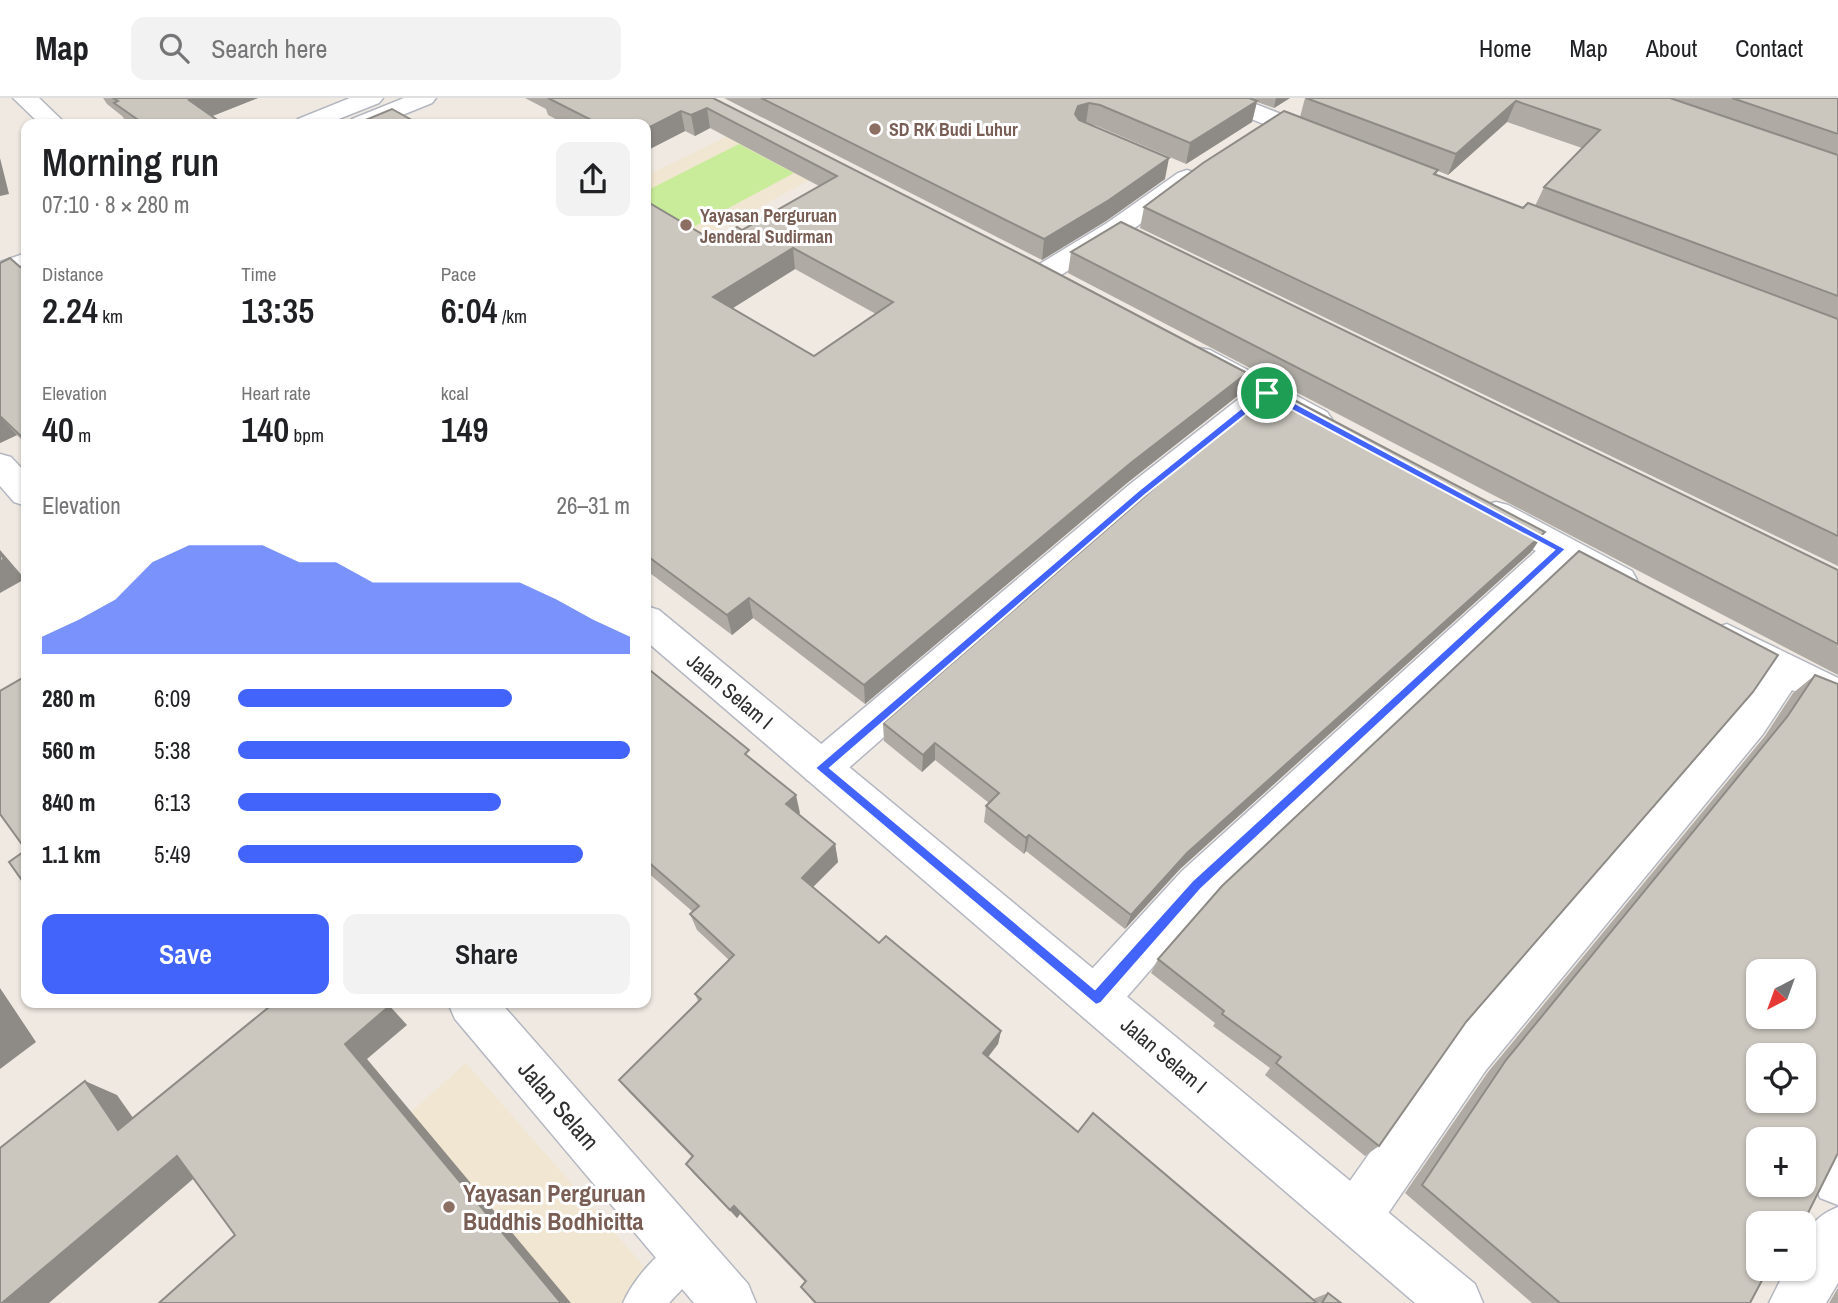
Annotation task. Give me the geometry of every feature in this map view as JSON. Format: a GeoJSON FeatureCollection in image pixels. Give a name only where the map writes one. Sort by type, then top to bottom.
{"type":"FeatureCollection","features":[{"type":"Feature","properties":{"kind":"street"},"geometry":{"type":"LineString","coordinates":[[25,98],[48,119]]}},
{"type":"Feature","properties":{"kind":"street"},"geometry":{"type":"LineString","coordinates":[[318,119],[371,98]]}},
{"type":"Feature","properties":{"kind":"street"},"geometry":{"type":"LineString","coordinates":[[372,119],[424,98]]}},
{"type":"Feature","properties":{"kind":"street"},"geometry":{"type":"LineString","coordinates":[[1219,98],[1266,128],[1342,146]]}},
{"type":"Feature","properties":{"kind":"street"},"geometry":{"type":"LineString","coordinates":[[1266,128],[1299,106]]}},
{"type":"Feature","properties":{"kind":"street"},"geometry":{"type":"LineString","coordinates":[[1079,293],[1031,268],[1129,235],[1188,177],[1210,163]]}},
{"type":"Feature","properties":{"kind":"street"},"geometry":{"type":"LineString","coordinates":[[1163,166],[1188,177]]}},
{"type":"Feature","properties":{"kind":"street"},"geometry":{"type":"LineString","coordinates":[[0,247],[21,238]]}},
{"type":"Feature","properties":{"kind":"street"},"geometry":{"type":"LineString","coordinates":[[0,272],[21,263]]}},
{"type":"Feature","properties":{"kind":"street"},"geometry":{"type":"LineString","coordinates":[[1173,343],[1347,435]]}},
{"type":"Feature","properties":{"kind":"street"},"geometry":{"type":"LineString","coordinates":[[821,768],[1141,493],[1267,393]]}},
{"type":"Feature","properties":{"kind":"street"},"geometry":{"type":"LineString","coordinates":[[0,465],[21,488]]}},
{"type":"Feature","properties":{"kind":"street"},"geometry":{"type":"LineString","coordinates":[[1466,498],[1643,593]]}},
{"type":"Feature","properties":{"kind":"street"},"geometry":{"type":"LineString","coordinates":[[1096,998],[1197,885],[1561,549]]}},
{"type":"Feature","properties":{"kind":"street","name":"Jalan Selam I"},"geometry":{"type":"LineString","coordinates":[[651,624],[1456,1303]]}},
{"type":"Feature","properties":{"kind":"street"},"geometry":{"type":"LineString","coordinates":[[1702,625],[1838,696]]}},
{"type":"Feature","properties":{"kind":"street"},"geometry":{"type":"LineString","coordinates":[[1356,1216],[1469,1054],[1749,723],[1785,669]]}},
{"type":"Feature","properties":{"kind":"street","name":"Jalan Selam"},"geometry":{"type":"LineString","coordinates":[[475,1008],[729,1303]]}},
{"type":"Feature","properties":{"kind":"street"},"geometry":{"type":"LineString","coordinates":[[1838,1169],[1838,1180]]}},
{"type":"Feature","properties":{"kind":"street"},"geometry":{"type":"LineString","coordinates":[[1796,1303],[1838,1233]]}},
{"type":"Feature","properties":{"kind":"lane"},"geometry":{"type":"LineString","coordinates":[[643,1303],[687,1255]]}},
{"type":"Feature","properties":{"kind":"shaded area","name":"Yayasan Perguruan Jenderal Sudirman"},"geometry":{"type":"Polygon","coordinates":[[[744,128],[826,171],[651,266],[651,174],[744,128]]]}},
{"type":"Feature","properties":{"kind":"shaded area","name":"Yayasan Perguruan Buddhis Bodhicitta"},"geometry":{"type":"Polygon","coordinates":[[[466,1063],[676,1303],[198,1303],[411,1112],[466,1063]]]}},
{"type":"Feature","properties":{"kind":"green space"},"geometry":{"type":"Polygon","coordinates":[[[739,144],[794,173],[682,233],[651,214],[651,188],[739,144]]]}},
{"type":"Feature","properties":{"kind":"building"},"geometry":{"type":"Polygon","coordinates":[[[113,98],[195,98],[189,100],[216,119],[137,119],[114,103],[118,101],[113,98]]]}},
{"type":"Feature","properties":{"kind":"building"},"geometry":{"type":"Polygon","coordinates":[[[548,98],[713,98],[1247,373],[1132,462],[864,685],[749,598],[727,615],[651,559],[651,204],[714,241],[737,227],[742,230],[837,176],[707,108],[691,115],[681,111],[651,126],[651,119],[589,119],[548,98]],[[793,248],[713,297],[814,356],[893,302],[793,248]]]}},
{"type":"Feature","properties":{"kind":"building"},"geometry":{"type":"Polygon","coordinates":[[[761,98],[1249,98],[1257,101],[1190,143],[1100,105],[1089,103],[1078,106],[1075,114],[1079,120],[1169,158],[1109,200],[1044,239],[761,98]]]}},
{"type":"Feature","properties":{"kind":"building"},"geometry":{"type":"Polygon","coordinates":[[[1306,98],[1670,98],[1838,155],[1838,296],[1544,187],[1600,130],[1516,101],[1456,154],[1306,98]]]}},
{"type":"Feature","properties":{"kind":"building"},"geometry":{"type":"Polygon","coordinates":[[[1732,98],[1838,98],[1838,134],[1732,98]]]}},
{"type":"Feature","properties":{"kind":"building"},"geometry":{"type":"Polygon","coordinates":[[[392,109],[410,119],[368,119],[392,109]]]}},
{"type":"Feature","properties":{"kind":"building"},"geometry":{"type":"Polygon","coordinates":[[[1284,111],[1438,170],[1434,174],[1523,208],[1528,203],[1838,319],[1838,536],[1144,207],[1203,163],[1284,111]]]}},
{"type":"Feature","properties":{"kind":"building"},"geometry":{"type":"Polygon","coordinates":[[[1121,222],[1838,570],[1838,644],[1071,252],[1121,222]]]}},
{"type":"Feature","properties":{"kind":"building"},"geometry":{"type":"Polygon","coordinates":[[[10,258],[21,266],[21,436],[0,416],[0,263],[10,258]]]}},
{"type":"Feature","properties":{"kind":"building"},"geometry":{"type":"Polygon","coordinates":[[[1275,390],[1545,532],[1187,853],[1131,915],[1029,835],[1026,838],[986,806],[999,793],[935,743],[923,755],[883,723],[1160,483],[1275,390]]]}},
{"type":"Feature","properties":{"kind":"building"},"geometry":{"type":"Polygon","coordinates":[[[1579,551],[1778,655],[1753,692],[1466,1022],[1379,1146],[1276,1063],[1281,1057],[1222,1014],[1224,1011],[1158,959],[1222,886],[1579,551]]]}},
{"type":"Feature","properties":{"kind":"building"},"geometry":{"type":"Polygon","coordinates":[[[651,671],[749,750],[745,754],[796,795],[786,804],[835,844],[802,878],[879,943],[886,936],[1001,1031],[983,1053],[1078,1132],[1093,1113],[1317,1303],[816,1303],[801,1287],[806,1281],[734,1206],[730,1210],[686,1164],[693,1156],[619,1080],[701,999],[695,994],[734,955],[690,914],[699,906],[651,864],[651,671]]]}},
{"type":"Feature","properties":{"kind":"building"},"geometry":{"type":"Polygon","coordinates":[[[1815,675],[1838,684],[1838,1153],[1816,1197],[1809,1211],[1746,1211],[1746,1281],[1762,1281],[1750,1303],[1560,1303],[1422,1185],[1506,1060],[1787,717],[1815,675]]]}},
{"type":"Feature","properties":{"kind":"building"},"geometry":{"type":"Polygon","coordinates":[[[21,679],[21,843],[0,814],[0,691],[21,679]]]}},
{"type":"Feature","properties":{"kind":"building"},"geometry":{"type":"Polygon","coordinates":[[[21,854],[21,879],[9,862],[21,854]]]}},
{"type":"Feature","properties":{"kind":"building"},"geometry":{"type":"Polygon","coordinates":[[[268,1008],[387,1008],[345,1044],[561,1303],[159,1303],[235,1235],[177,1156],[0,1303],[0,1148],[85,1081],[118,1130],[268,1008]]]}},
{"type":"Feature","properties":{"kind":"building"},"geometry":{"type":"Polygon","coordinates":[[[1328,1293],[1341,1303],[1322,1303],[1328,1293]]]}},
{"type":"Feature","properties":{"kind":"place","name":"SD RK Budi Luhur"},"geometry":{"type":"Point","coordinates":[875,129]}},
{"type":"Feature","properties":{"kind":"place","name":"Yayasan Perguruan Jenderal Sudirman"},"geometry":{"type":"Point","coordinates":[686,225]}},
{"type":"Feature","properties":{"kind":"place","name":"Yayasan Perguruan Buddhis Bodhicitta"},"geometry":{"type":"Point","coordinates":[449,1207]}},
{"type":"Feature","properties":{"kind":"route"},"geometry":{"type":"LineString","coordinates":[[1267,393],[1561,549],[1197,885],[1150,934],[1096,998],[821,768],[1141,493],[1267,393]]}}]}
